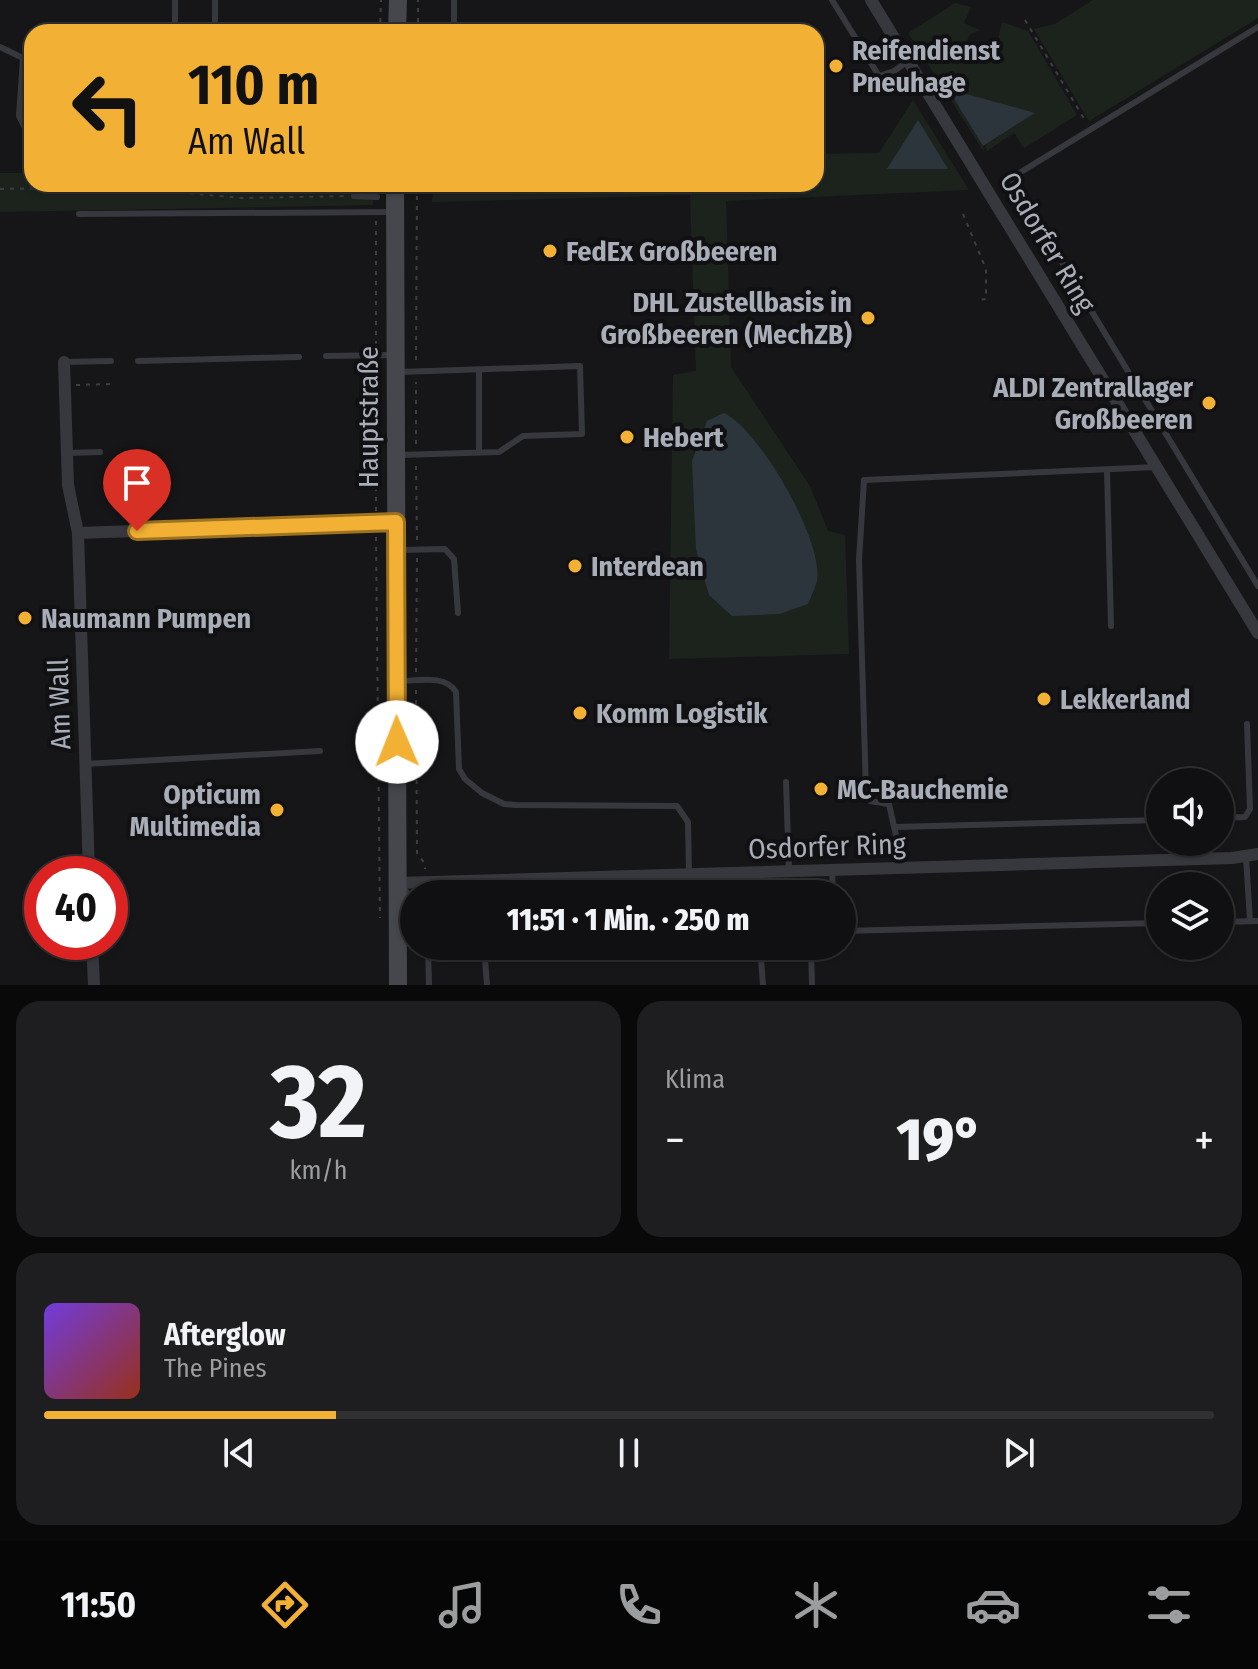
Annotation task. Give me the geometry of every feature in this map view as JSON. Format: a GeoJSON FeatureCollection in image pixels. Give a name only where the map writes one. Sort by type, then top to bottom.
{"type":"FeatureCollection","features":[{"type":"Feature","properties":{"kind":"street"},"geometry":{"type":"LineString","coordinates":[[397,24],[398,0]]}},
{"type":"Feature","properties":{"kind":"street","name":"Osdorfer Ring"},"geometry":{"type":"LineString","coordinates":[[871,0],[1258,633]]}},
{"type":"Feature","properties":{"kind":"street","name":"Hauptstraße"},"geometry":{"type":"LineString","coordinates":[[392,192],[385,211],[389,361],[406,455],[396,522],[398,985]]}},
{"type":"Feature","properties":{"kind":"street","name":"Am Wall"},"geometry":{"type":"LineString","coordinates":[[64,362],[68,485],[78,533],[88,856]]}},
{"type":"Feature","properties":{"kind":"street"},"geometry":{"type":"LineString","coordinates":[[78,533],[396,522]]}},
{"type":"Feature","properties":{"kind":"street","name":"Osdorfer Ring"},"geometry":{"type":"LineString","coordinates":[[398,883],[1209,859],[1252,855]]}},
{"type":"Feature","properties":{"kind":"street"},"geometry":{"type":"LineString","coordinates":[[93,960],[94,985]]}},
{"type":"Feature","properties":{"kind":"lane"},"geometry":{"type":"LineString","coordinates":[[175,0],[175,24]]}},
{"type":"Feature","properties":{"kind":"lane"},"geometry":{"type":"LineString","coordinates":[[215,0],[215,24]]}},
{"type":"Feature","properties":{"kind":"lane"},"geometry":{"type":"LineString","coordinates":[[454,0],[454,24]]}},
{"type":"Feature","properties":{"kind":"lane"},"geometry":{"type":"LineString","coordinates":[[832,0],[879,76],[894,71],[908,61]]}},
{"type":"Feature","properties":{"kind":"lane"},"geometry":{"type":"LineString","coordinates":[[1258,27],[1011,178],[1258,586]]}},
{"type":"Feature","properties":{"kind":"lane"},"geometry":{"type":"LineString","coordinates":[[0,47],[23,58],[19,116],[24,126]]}},
{"type":"Feature","properties":{"kind":"lane"},"geometry":{"type":"LineString","coordinates":[[354,196],[377,197]]}},
{"type":"Feature","properties":{"kind":"lane"},"geometry":{"type":"LineString","coordinates":[[79,214],[385,211]]}},
{"type":"Feature","properties":{"kind":"lane"},"geometry":{"type":"LineString","coordinates":[[326,356],[389,361],[416,372],[580,366],[582,434],[523,436],[499,452],[406,455]]}},
{"type":"Feature","properties":{"kind":"lane"},"geometry":{"type":"LineString","coordinates":[[138,361],[299,357]]}},
{"type":"Feature","properties":{"kind":"lane"},"geometry":{"type":"LineString","coordinates":[[64,362],[111,361]]}},
{"type":"Feature","properties":{"kind":"lane"},"geometry":{"type":"LineString","coordinates":[[479,370],[479,452]]}},
{"type":"Feature","properties":{"kind":"lane"},"geometry":{"type":"LineString","coordinates":[[66,453],[100,452]]}},
{"type":"Feature","properties":{"kind":"lane"},"geometry":{"type":"LineString","coordinates":[[903,867],[889,804],[870,801],[866,791],[859,560],[864,480],[1157,467]]}},
{"type":"Feature","properties":{"kind":"lane"},"geometry":{"type":"LineString","coordinates":[[1107,470],[1111,626]]}},
{"type":"Feature","properties":{"kind":"lane"},"geometry":{"type":"LineString","coordinates":[[396,550],[445,549],[450,553],[454,559],[458,613]]}},
{"type":"Feature","properties":{"kind":"lane"},"geometry":{"type":"LineString","coordinates":[[396,681],[447,682],[456,692],[459,769],[465,779],[482,793],[504,804],[677,806],[688,822],[694,880]]}},
{"type":"Feature","properties":{"kind":"lane"},"geometry":{"type":"LineString","coordinates":[[1234,817],[1245,817],[1250,809],[1247,724]]}},
{"type":"Feature","properties":{"kind":"lane"},"geometry":{"type":"LineString","coordinates":[[85,764],[320,751]]}},
{"type":"Feature","properties":{"kind":"lane"},"geometry":{"type":"LineString","coordinates":[[786,782],[789,871]]}},
{"type":"Feature","properties":{"kind":"lane"},"geometry":{"type":"LineString","coordinates":[[895,827],[1146,820]]}},
{"type":"Feature","properties":{"kind":"lane"},"geometry":{"type":"LineString","coordinates":[[1234,922],[1254,921],[1252,855]]}},
{"type":"Feature","properties":{"kind":"lane"},"geometry":{"type":"LineString","coordinates":[[832,870],[832,880]]}},
{"type":"Feature","properties":{"kind":"lane"},"geometry":{"type":"LineString","coordinates":[[856,931],[1146,923]]}},
{"type":"Feature","properties":{"kind":"lane"},"geometry":{"type":"LineString","coordinates":[[428,960],[429,985]]}},
{"type":"Feature","properties":{"kind":"lane"},"geometry":{"type":"LineString","coordinates":[[485,960],[487,985]]}},
{"type":"Feature","properties":{"kind":"lane"},"geometry":{"type":"LineString","coordinates":[[761,960],[763,985]]}},
{"type":"Feature","properties":{"kind":"lane"},"geometry":{"type":"LineString","coordinates":[[811,960],[812,985]]}},
{"type":"Feature","properties":{"kind":"path"},"geometry":{"type":"LineString","coordinates":[[380,24],[381,0]]}},
{"type":"Feature","properties":{"kind":"path"},"geometry":{"type":"LineString","coordinates":[[418,0],[418,24]]}},
{"type":"Feature","properties":{"kind":"path"},"geometry":{"type":"LineString","coordinates":[[1025,20],[1090,130]]}},
{"type":"Feature","properties":{"kind":"path"},"geometry":{"type":"LineString","coordinates":[[0,189],[24,189]]}},
{"type":"Feature","properties":{"kind":"path"},"geometry":{"type":"LineString","coordinates":[[176,192],[242,198],[354,196]]}},
{"type":"Feature","properties":{"kind":"path"},"geometry":{"type":"LineString","coordinates":[[417,192],[416,372],[406,455],[417,550],[417,853],[425,864],[425,870]]}},
{"type":"Feature","properties":{"kind":"path"},"geometry":{"type":"LineString","coordinates":[[385,211],[389,361],[376,523],[380,918],[388,918]]}},
{"type":"Feature","properties":{"kind":"path"},"geometry":{"type":"LineString","coordinates":[[963,214],[986,269],[986,299],[979,300]]}},
{"type":"Feature","properties":{"kind":"path"},"geometry":{"type":"LineString","coordinates":[[75,385],[112,384]]}},
{"type":"Feature","properties":{"kind":"shaded area"},"geometry":{"type":"Polygon","coordinates":[[[1093,0],[1258,0],[1258,18],[1089,121],[1034,29],[1055,24],[1093,0]]]}},
{"type":"Feature","properties":{"kind":"shaded area"},"geometry":{"type":"Polygon","coordinates":[[[955,3],[971,7],[964,23],[980,30],[969,35],[966,44],[971,55],[983,60],[995,52],[1002,22],[1028,31],[1077,115],[1024,148],[1014,133],[987,151],[985,145],[1033,114],[949,90],[984,152],[908,33],[955,3]]]}},
{"type":"Feature","properties":{"kind":"shaded area"},"geometry":{"type":"Polygon","coordinates":[[[948,89],[1035,113],[983,146],[948,89]]]}},
{"type":"Feature","properties":{"kind":"shaded area"},"geometry":{"type":"Polygon","coordinates":[[[913,100],[969,190],[726,201],[731,367],[810,486],[828,531],[845,535],[849,654],[669,659],[673,375],[696,371],[690,195],[432,202],[433,192],[824,192],[824,154],[879,153],[913,100]]]}},
{"type":"Feature","properties":{"kind":"shaded area"},"geometry":{"type":"Polygon","coordinates":[[[918,120],[948,169],[887,169],[918,120]]]}},
{"type":"Feature","properties":{"kind":"shaded area"},"geometry":{"type":"Polygon","coordinates":[[[0,173],[24,173],[24,192],[373,192],[373,205],[0,212],[0,173]]]}},
{"type":"Feature","properties":{"kind":"shaded area"},"geometry":{"type":"Polygon","coordinates":[[[724,413],[754,440],[800,514],[816,563],[817,581],[808,604],[779,614],[732,616],[709,595],[696,549],[692,461],[707,421],[724,413]]]}},
{"type":"Feature","properties":{"kind":"place","name":"Reifendienst Pneuhage"},"geometry":{"type":"Point","coordinates":[836,66]}},
{"type":"Feature","properties":{"kind":"place","name":"FedEx Großbeeren"},"geometry":{"type":"Point","coordinates":[550,251]}},
{"type":"Feature","properties":{"kind":"place","name":"DHL Zustellbasis in Großbeeren (MechZB)"},"geometry":{"type":"Point","coordinates":[868,318]}},
{"type":"Feature","properties":{"kind":"place","name":"ALDI Zentrallager Großbeeren"},"geometry":{"type":"Point","coordinates":[1209,403]}},
{"type":"Feature","properties":{"kind":"place","name":"Hebert"},"geometry":{"type":"Point","coordinates":[627,437]}},
{"type":"Feature","properties":{"kind":"place","name":"Interdean"},"geometry":{"type":"Point","coordinates":[575,566]}},
{"type":"Feature","properties":{"kind":"place","name":"Naumann Pumpen"},"geometry":{"type":"Point","coordinates":[25,618]}},
{"type":"Feature","properties":{"kind":"place","name":"Lekkerland"},"geometry":{"type":"Point","coordinates":[1044,699]}},
{"type":"Feature","properties":{"kind":"place","name":"Komm Logistik"},"geometry":{"type":"Point","coordinates":[580,713]}},
{"type":"Feature","properties":{"kind":"place","name":"MC-Bauchemie"},"geometry":{"type":"Point","coordinates":[821,789]}},
{"type":"Feature","properties":{"kind":"place","name":"Opticum Multimedia"},"geometry":{"type":"Point","coordinates":[277,810]}},
{"type":"Feature","properties":{"kind":"route"},"geometry":{"type":"LineString","coordinates":[[137,531],[396,522],[397,742]]}}]}
